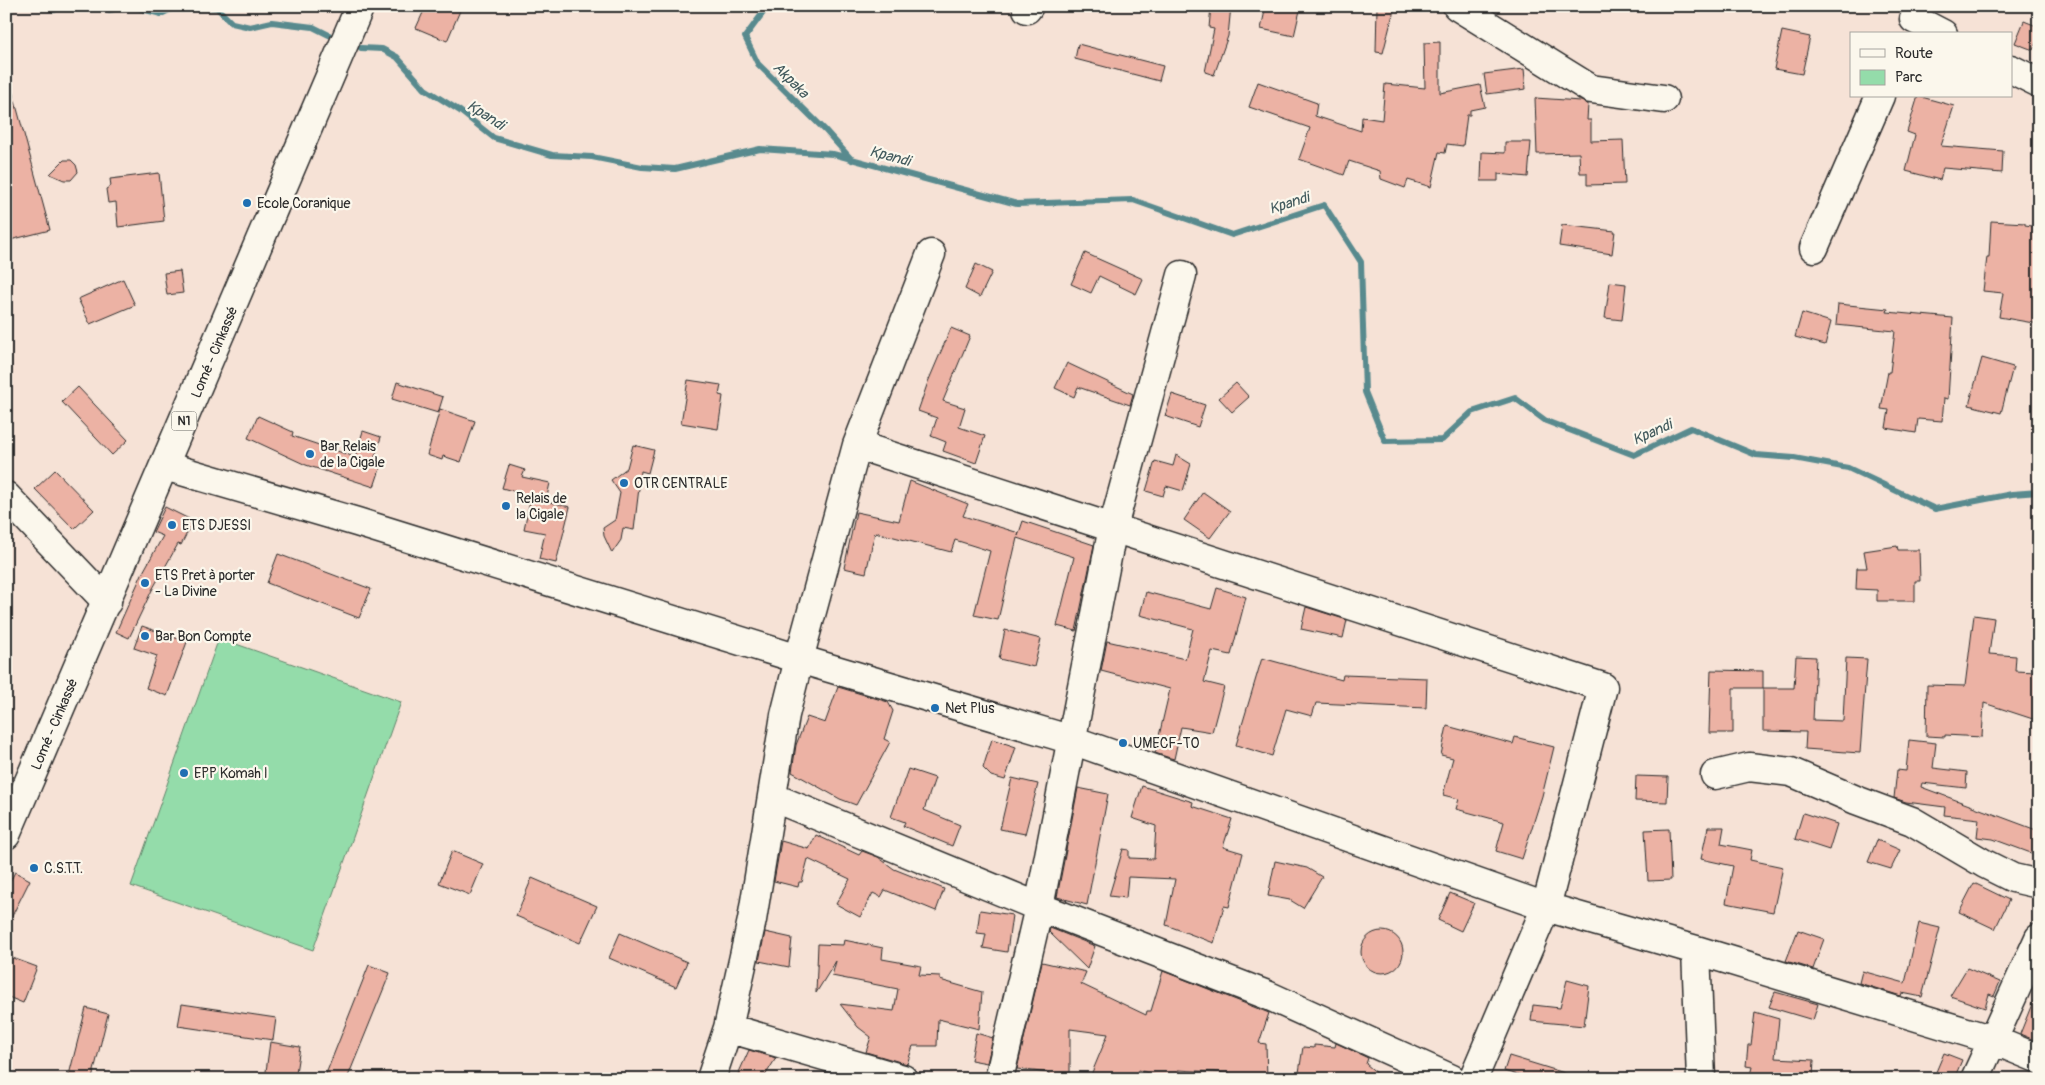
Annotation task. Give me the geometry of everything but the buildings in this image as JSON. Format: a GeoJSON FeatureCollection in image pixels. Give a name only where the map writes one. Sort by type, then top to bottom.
{"type":"FeatureCollection","features":[{"type":"Feature","properties":{"kind":"main road","name":"Lomé - Cinkassé"},"geometry":{"type":"LineString","coordinates":[[6,835],[360,6]]}},
{"type":"Feature","properties":{"kind":"main road"},"geometry":{"type":"LineString","coordinates":[[1457,6],[1591,89],[1664,99]]}},
{"type":"Feature","properties":{"kind":"main road"},"geometry":{"type":"LineString","coordinates":[[1913,20],[1939,32]]}},
{"type":"Feature","properties":{"kind":"main road"},"geometry":{"type":"LineString","coordinates":[[2012,68],[2039,82]]}},
{"type":"Feature","properties":{"kind":"main road"},"geometry":{"type":"LineString","coordinates":[[1814,248],[1879,98]]}},
{"type":"Feature","properties":{"kind":"main road"},"geometry":{"type":"LineString","coordinates":[[711,1079],[728,1028],[752,920],[785,715],[799,659],[857,445],[931,254]]}},
{"type":"Feature","properties":{"kind":"main road"},"geometry":{"type":"LineString","coordinates":[[999,1079],[1039,907],[1113,527],[1182,275]]}},
{"type":"Feature","properties":{"kind":"main road"},"geometry":{"type":"LineString","coordinates":[[857,445],[1603,687],[1546,906],[1473,1079]]}},
{"type":"Feature","properties":{"kind":"main road"},"geometry":{"type":"LineString","coordinates":[[165,466],[1072,740],[1546,906],[1993,1040],[2039,1059]]}},
{"type":"Feature","properties":{"kind":"main road"},"geometry":{"type":"LineString","coordinates":[[6,496],[106,602]]}},
{"type":"Feature","properties":{"kind":"main road"},"geometry":{"type":"LineString","coordinates":[[1714,774],[1749,767],[1791,772],[1856,800],[1912,821],[1985,864],[2013,878],[2039,884]]}},
{"type":"Feature","properties":{"kind":"main road"},"geometry":{"type":"LineString","coordinates":[[772,796],[1039,907],[1267,995],[1452,1079]]}},
{"type":"Feature","properties":{"kind":"main road"},"geometry":{"type":"LineString","coordinates":[[1975,1079],[2039,938]]}},
{"type":"Feature","properties":{"kind":"main road"},"geometry":{"type":"LineString","coordinates":[[1696,950],[1701,1079]]}},
{"type":"Feature","properties":{"kind":"main road"},"geometry":{"type":"LineString","coordinates":[[728,1028],[903,1079]]}},
{"type":"Feature","properties":{"kind":"green space"},"geometry":{"type":"Polygon","coordinates":[[[219,638],[401,702],[313,950],[131,886],[219,638]]]}},
{"type":"Feature","properties":{"kind":"waterway","name":"Kpandi"},"geometry":{"type":"LineString","coordinates":[[49,6],[54,10],[64,6]]}},
{"type":"Feature","properties":{"kind":"waterway","name":"Kpandi"},"geometry":{"type":"LineString","coordinates":[[97,6],[109,10],[131,6]]}},
{"type":"Feature","properties":{"kind":"waterway","name":"Kpandi"},"geometry":{"type":"LineString","coordinates":[[131,6],[161,14],[177,6]]}},
{"type":"Feature","properties":{"kind":"waterway","name":"Kpandi"},"geometry":{"type":"LineString","coordinates":[[199,6],[217,8],[232,23],[250,27],[272,22],[313,27],[329,35]]}},
{"type":"Feature","properties":{"kind":"waterway","name":"Akpaka"},"geometry":{"type":"LineString","coordinates":[[765,6],[765,10],[745,37],[758,64],[825,130],[852,160]]}},
{"type":"Feature","properties":{"kind":"waterway","name":"Kpandi"},"geometry":{"type":"LineString","coordinates":[[361,48],[382,49],[397,57],[425,89],[460,111],[494,138],[552,155],[592,157],[642,167],[675,169],[760,149],[833,154],[1017,204],[1133,200],[1232,235],[1324,205],[1361,262],[1365,392],[1385,441],[1442,440],[1472,412],[1515,398],[1546,421],[1634,455],[1691,428],[1756,455],[1794,458],[1848,468],[1935,509],[2012,494],[2039,492]]}},
{"type":"Feature","properties":{"kind":"place","name":"Ecole Coranique"},"geometry":{"type":"Point","coordinates":[247,203]}},
{"type":"Feature","properties":{"kind":"place","name":"Bar Relais de la Cigale"},"geometry":{"type":"Point","coordinates":[310,454]}},
{"type":"Feature","properties":{"kind":"place","name":"OTR CENTRALE"},"geometry":{"type":"Point","coordinates":[624,483]}},
{"type":"Feature","properties":{"kind":"place","name":"Relais de la Cigale"},"geometry":{"type":"Point","coordinates":[506,506]}},
{"type":"Feature","properties":{"kind":"place","name":"ETS DJESSI"},"geometry":{"type":"Point","coordinates":[172,525]}},
{"type":"Feature","properties":{"kind":"place","name":"ETS Pret à porter - La Divine"},"geometry":{"type":"Point","coordinates":[145,583]}},
{"type":"Feature","properties":{"kind":"place","name":"Bar Bon Compte"},"geometry":{"type":"Point","coordinates":[145,636]}},
{"type":"Feature","properties":{"kind":"place","name":"Net Plus"},"geometry":{"type":"Point","coordinates":[935,708]}},
{"type":"Feature","properties":{"kind":"place","name":"UMECF-TO"},"geometry":{"type":"Point","coordinates":[1123,743]}},
{"type":"Feature","properties":{"kind":"place","name":"EPP Komah I"},"geometry":{"type":"Point","coordinates":[184,773]}},
{"type":"Feature","properties":{"kind":"place","name":"C.S.T.T."},"geometry":{"type":"Point","coordinates":[34,868]}}]}
